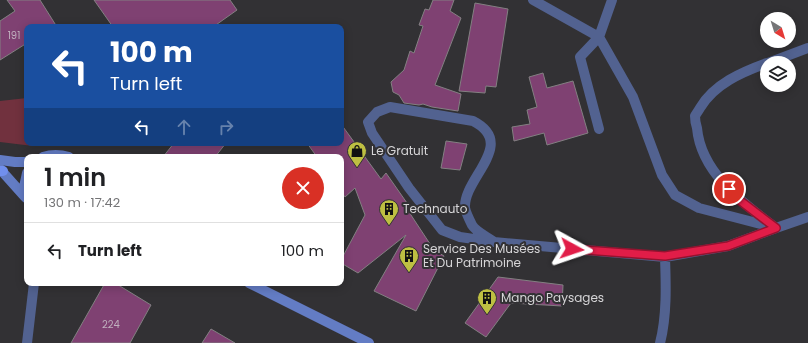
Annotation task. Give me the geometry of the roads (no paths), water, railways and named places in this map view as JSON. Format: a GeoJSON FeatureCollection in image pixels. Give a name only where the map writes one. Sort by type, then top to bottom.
{"type":"FeatureCollection","features":[{"type":"Feature","properties":{"kind":"main road"},"geometry":{"type":"LineString","coordinates":[[0,160],[24,162]]}},
{"type":"Feature","properties":{"kind":"main road"},"geometry":{"type":"LineString","coordinates":[[1,171],[24,196]]}},
{"type":"Feature","properties":{"kind":"main road"},"geometry":{"type":"LineString","coordinates":[[255,286],[369,343]]}},
{"type":"Feature","properties":{"kind":"street"},"geometry":{"type":"LineString","coordinates":[[533,0],[600,37],[633,97],[662,175],[675,195],[699,208],[776,228]]}},
{"type":"Feature","properties":{"kind":"street"},"geometry":{"type":"LineString","coordinates":[[599,129],[580,57],[600,37],[612,0]]}},
{"type":"Feature","properties":{"kind":"street"},"geometry":{"type":"LineString","coordinates":[[787,56],[808,48]]}},
{"type":"Feature","properties":{"kind":"street"},"geometry":{"type":"LineString","coordinates":[[760,66],[745,71],[720,86],[704,101],[695,116],[698,140],[712,169],[738,199],[776,228]]}},
{"type":"Feature","properties":{"kind":"street"},"geometry":{"type":"LineString","coordinates":[[494,242],[473,226],[465,208],[468,191],[488,158],[491,147],[490,135],[482,125],[474,121],[390,106],[377,112],[368,122],[372,133],[409,188],[442,230],[460,237],[494,242],[665,256],[728,246],[808,217]]}},
{"type":"Feature","properties":{"kind":"street"},"geometry":{"type":"LineString","coordinates":[[660,343],[663,329],[666,275],[665,256]]}},
{"type":"Feature","properties":{"kind":"street"},"geometry":{"type":"LineString","coordinates":[[27,343],[34,286]]}},
{"type":"Feature","properties":{"kind":"place","name":"Le Gratuit"},"geometry":{"type":"Point","coordinates":[357,168]}},
{"type":"Feature","properties":{"kind":"place","name":"Technauto"},"geometry":{"type":"Point","coordinates":[389,226]}},
{"type":"Feature","properties":{"kind":"place","name":"Service Des Musées Et Du Patrimoine"},"geometry":{"type":"Point","coordinates":[409,273]}},
{"type":"Feature","properties":{"kind":"place","name":"Mango Paysages"},"geometry":{"type":"Point","coordinates":[487,315]}}]}
